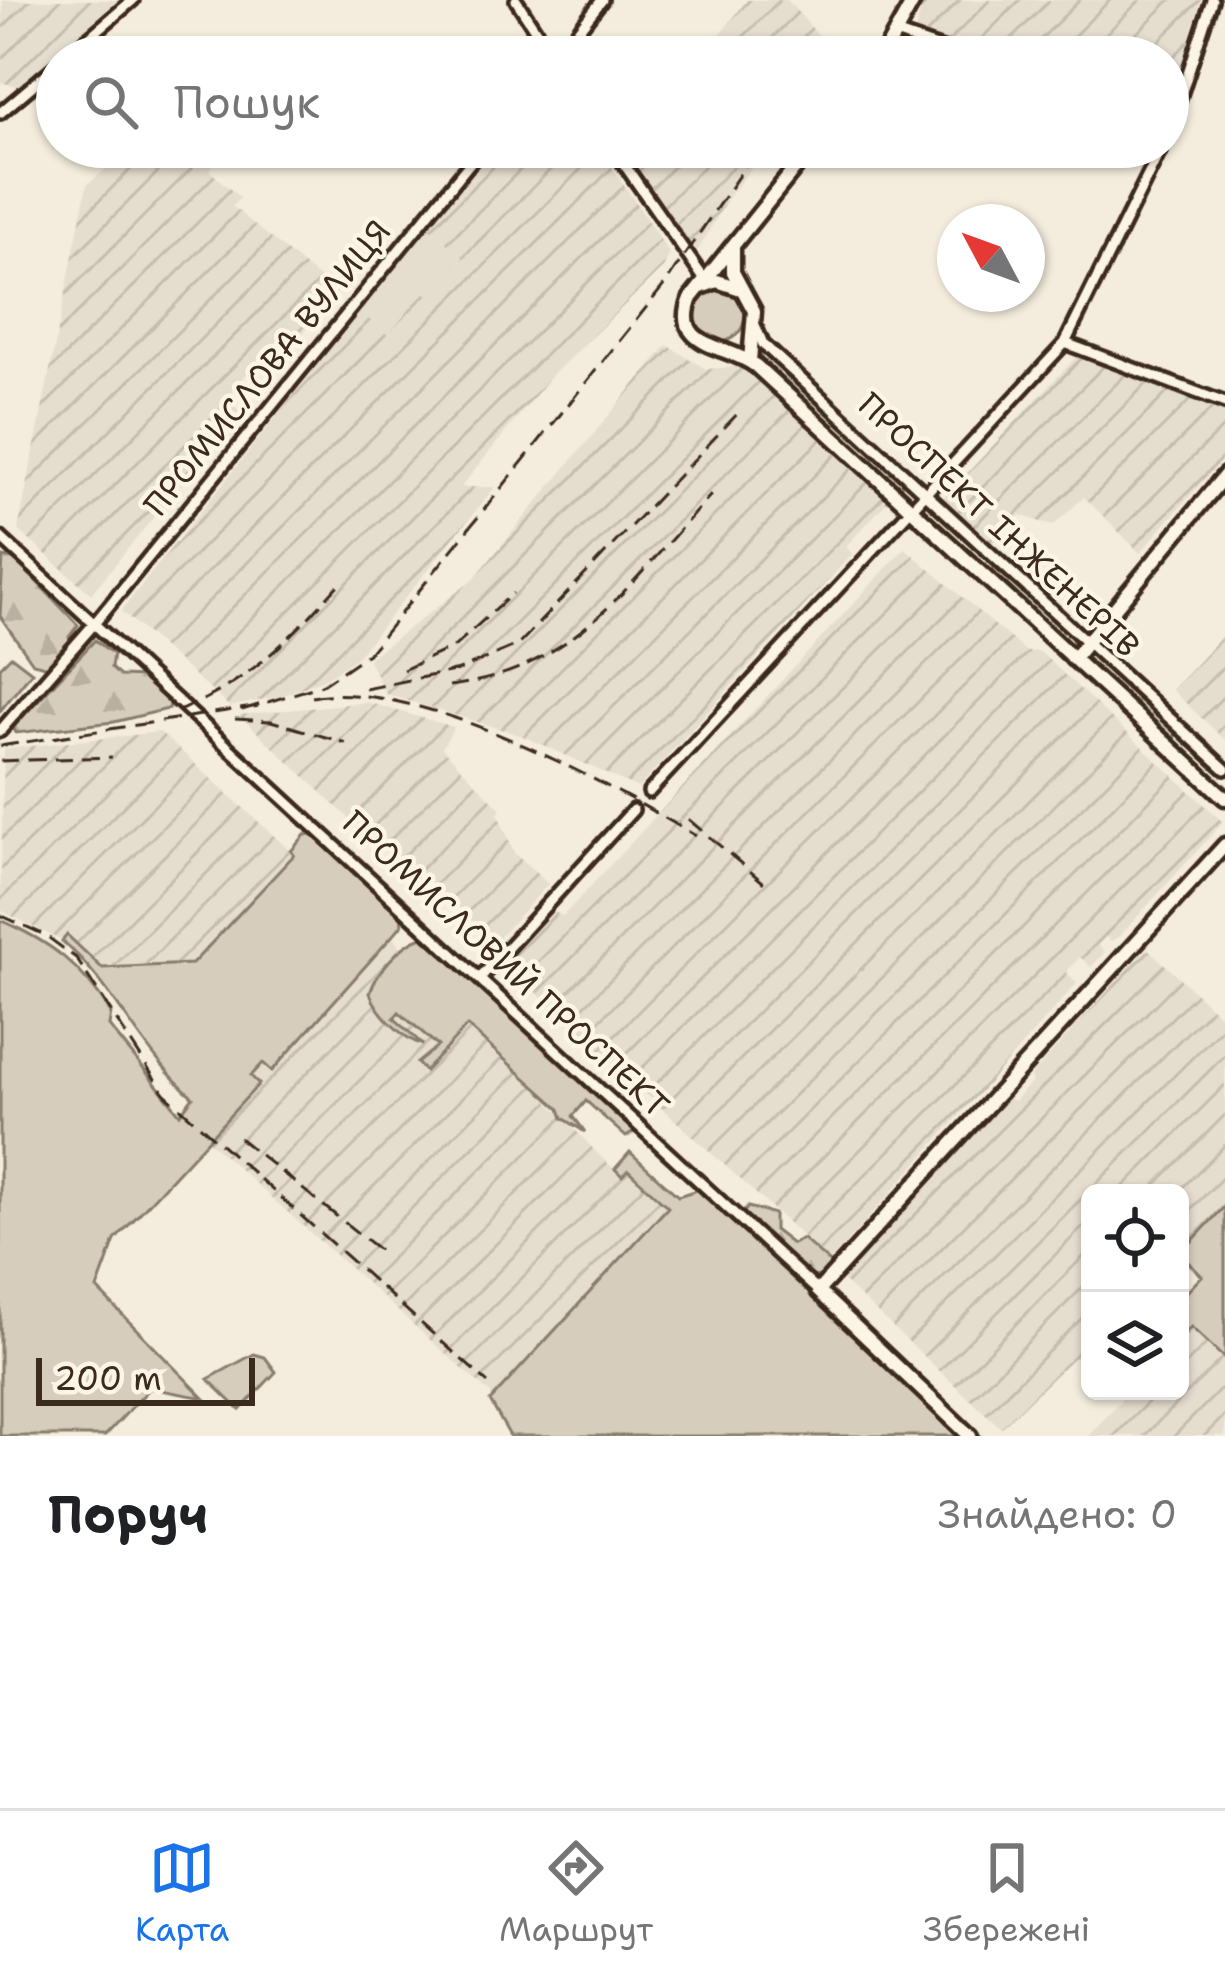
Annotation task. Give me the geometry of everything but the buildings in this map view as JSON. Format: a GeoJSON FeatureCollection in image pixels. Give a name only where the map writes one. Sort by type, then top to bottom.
{"type":"FeatureCollection","features":[{"type":"Feature","properties":{"kind":"street"},"geometry":{"type":"LineString","coordinates":[[91,36],[133,0]]}},
{"type":"Feature","properties":{"kind":"street"},"geometry":{"type":"LineString","coordinates":[[516,0],[541,36]]}},
{"type":"Feature","properties":{"kind":"street"},"geometry":{"type":"LineString","coordinates":[[572,36],[602,0]]}},
{"type":"Feature","properties":{"kind":"street"},"geometry":{"type":"LineString","coordinates":[[904,36],[898,34],[914,0]]}},
{"type":"Feature","properties":{"kind":"street"},"geometry":{"type":"LineString","coordinates":[[1189,69],[1212,0]]}},
{"type":"Feature","properties":{"kind":"street"},"geometry":{"type":"LineString","coordinates":[[0,113],[36,82]]}},
{"type":"Feature","properties":{"kind":"street","name":"ПРОМИСЛОВА ВУЛИЦЯ"},"geometry":{"type":"LineString","coordinates":[[0,730],[94,624],[466,168]]}},
{"type":"Feature","properties":{"kind":"street"},"geometry":{"type":"LineString","coordinates":[[626,168],[702,285]]}},
{"type":"Feature","properties":{"kind":"street"},"geometry":{"type":"LineString","coordinates":[[751,329],[738,344],[718,349],[699,342],[686,322],[702,285],[795,168]]}},
{"type":"Feature","properties":{"kind":"street"},"geometry":{"type":"LineString","coordinates":[[649,792],[1065,343],[1152,168]]}},
{"type":"Feature","properties":{"kind":"street"},"geometry":{"type":"LineString","coordinates":[[739,235],[731,263],[754,311],[750,361]]}},
{"type":"Feature","properties":{"kind":"street"},"geometry":{"type":"LineString","coordinates":[[702,285],[728,282],[746,294]]}},
{"type":"Feature","properties":{"kind":"street","name":"ПРОСПЕКТ ІНЖЕНЕРІВ"},"geometry":{"type":"LineString","coordinates":[[754,311],[763,344],[1225,769]]}},
{"type":"Feature","properties":{"kind":"street"},"geometry":{"type":"LineString","coordinates":[[1065,343],[1225,403]]}},
{"type":"Feature","properties":{"kind":"street","name":"ПРОСПЕКТ ІНЖЕНЕРІВ"},"geometry":{"type":"LineString","coordinates":[[718,349],[750,361],[1225,798]]}},
{"type":"Feature","properties":{"kind":"street"},"geometry":{"type":"LineString","coordinates":[[1073,659],[1225,476]]}},
{"type":"Feature","properties":{"kind":"street"},"geometry":{"type":"LineString","coordinates":[[949,547],[964,530]]}},
{"type":"Feature","properties":{"kind":"street","name":"ПРОМИСЛОВИЙ ПРОСПЕКТ"},"geometry":{"type":"LineString","coordinates":[[0,537],[481,977],[970,1436]]}},
{"type":"Feature","properties":{"kind":"street"},"geometry":{"type":"LineString","coordinates":[[981,575],[996,559]]}},
{"type":"Feature","properties":{"kind":"street"},"geometry":{"type":"LineString","coordinates":[[481,977],[633,810]]}},
{"type":"Feature","properties":{"kind":"street"},"geometry":{"type":"LineString","coordinates":[[818,1291],[1225,845]]}},
{"type":"Feature","properties":{"kind":"shaded area"},"geometry":{"type":"Polygon","coordinates":[[[3,0],[118,0],[76,36],[36,36],[36,71],[18,86],[0,82],[3,0]]]}},
{"type":"Feature","properties":{"kind":"shaded area"},"geometry":{"type":"Polygon","coordinates":[[[747,0],[787,0],[819,36],[719,36],[747,0]]]}},
{"type":"Feature","properties":{"kind":"shaded area"},"geometry":{"type":"Polygon","coordinates":[[[924,0],[1201,0],[1189,39],[914,34],[924,0]]]}},
{"type":"Feature","properties":{"kind":"shaded area"},"geometry":{"type":"Polygon","coordinates":[[[107,168],[211,168],[240,198],[232,206],[337,293],[284,355],[273,343],[226,398],[240,411],[91,594],[18,530],[87,185],[107,168]]]}},
{"type":"Feature","properties":{"kind":"shaded area"},"geometry":{"type":"Polygon","coordinates":[[[478,168],[613,168],[669,253],[664,267],[553,374],[461,487],[495,487],[357,657],[326,678],[284,695],[230,707],[121,611],[360,312],[388,335],[424,292],[437,302],[455,282],[463,257],[429,228],[478,168]]]}},
{"type":"Feature","properties":{"kind":"shaded area"},"geometry":{"type":"Polygon","coordinates":[[[637,168],[751,168],[697,252],[637,168]]]}},
{"type":"Feature","properties":{"kind":"shaded area"},"geometry":{"type":"Polygon","coordinates":[[[429,228],[463,257],[455,282],[437,303],[424,293],[388,335],[360,312],[429,228]]]}},
{"type":"Feature","properties":{"kind":"shaded area"},"geometry":{"type":"Polygon","coordinates":[[[667,345],[706,369],[746,366],[887,502],[846,546],[852,554],[638,788],[523,736],[386,694],[368,659],[473,580],[667,345]]]}},
{"type":"Feature","properties":{"kind":"shaded area"},"geometry":{"type":"Polygon","coordinates":[[[1076,357],[1225,410],[1225,456],[1140,553],[1084,497],[1053,526],[1020,515],[993,543],[944,498],[1076,357]]]}},
{"type":"Feature","properties":{"kind":"shaded area"},"geometry":{"type":"Polygon","coordinates":[[[905,548],[1026,652],[1039,651],[1223,822],[1120,936],[1111,941],[1106,937],[1098,945],[1105,952],[1091,967],[1080,957],[1066,972],[1077,983],[830,1261],[567,1022],[508,964],[508,956],[550,910],[563,916],[905,548]]]}},
{"type":"Feature","properties":{"kind":"shaded area"},"geometry":{"type":"Polygon","coordinates":[[[1225,633],[1225,740],[1172,690],[1225,633]]]}},
{"type":"Feature","properties":{"kind":"shaded area"},"geometry":{"type":"Polygon","coordinates":[[[366,702],[454,727],[442,748],[501,809],[498,814],[515,854],[548,884],[495,942],[426,877],[419,884],[239,715],[366,702]]]}},
{"type":"Feature","properties":{"kind":"shaded area"},"geometry":{"type":"Polygon","coordinates":[[[160,732],[294,854],[192,964],[102,968],[67,936],[62,941],[0,910],[4,749],[160,732]]]}},
{"type":"Feature","properties":{"kind":"shaded area"},"geometry":{"type":"Polygon","coordinates":[[[389,934],[602,1158],[621,1175],[628,1169],[668,1206],[494,1397],[179,1115],[215,1071],[389,934]]]}},
{"type":"Feature","properties":{"kind":"shaded area"},"geometry":{"type":"Polygon","coordinates":[[[1147,948],[1225,1020],[1225,1206],[1189,1244],[1189,1184],[1081,1184],[1081,1363],[1074,1357],[1001,1428],[841,1279],[1007,1098],[1014,1101],[1033,1081],[1030,1077],[1147,948]]]}},
{"type":"Feature","properties":{"kind":"shaded area"},"geometry":{"type":"Polygon","coordinates":[[[1189,1329],[1225,1359],[1225,1436],[1088,1436],[1122,1400],[1189,1400],[1189,1329]]]}},
{"type":"Feature","properties":{"kind":"green space"},"geometry":{"type":"Polygon","coordinates":[[[718,288],[737,296],[745,315],[737,334],[718,342],[699,334],[691,315],[699,296],[718,288]]]}},
{"type":"Feature","properties":{"kind":"green space"},"geometry":{"type":"Polygon","coordinates":[[[755,344],[902,479],[901,486],[896,489],[753,360],[755,344]]]}},
{"type":"Feature","properties":{"kind":"green space"},"geometry":{"type":"Polygon","coordinates":[[[3,557],[15,559],[78,625],[69,637],[72,645],[53,668],[33,663],[0,616],[3,557]]]}},
{"type":"Feature","properties":{"kind":"green space"},"geometry":{"type":"Polygon","coordinates":[[[994,568],[1073,637],[1072,645],[1066,646],[988,574],[994,568]]]}},
{"type":"Feature","properties":{"kind":"green space"},"geometry":{"type":"Polygon","coordinates":[[[95,640],[113,654],[111,668],[120,676],[145,677],[171,704],[168,709],[114,722],[16,733],[13,727],[95,640]]]}},
{"type":"Feature","properties":{"kind":"green space"},"geometry":{"type":"Polygon","coordinates":[[[1086,651],[1176,730],[1174,739],[1086,664],[1086,651]]]}},
{"type":"Feature","properties":{"kind":"green space"},"geometry":{"type":"Polygon","coordinates":[[[11,656],[32,672],[0,711],[0,667],[11,656]]]}},
{"type":"Feature","properties":{"kind":"green space"},"geometry":{"type":"Polygon","coordinates":[[[316,833],[401,912],[402,925],[272,1071],[263,1063],[251,1076],[259,1084],[115,1240],[97,1289],[204,1398],[150,1388],[105,1436],[0,1436],[0,920],[35,937],[77,969],[111,1013],[109,1026],[180,1114],[193,1097],[62,941],[67,935],[102,968],[192,964],[294,855],[291,851],[305,835],[316,833]]]}},
{"type":"Feature","properties":{"kind":"green space"},"geometry":{"type":"Polygon","coordinates":[[[422,937],[633,1125],[634,1132],[626,1137],[586,1101],[573,1116],[585,1132],[563,1118],[560,1109],[467,1026],[425,1071],[417,1063],[438,1046],[399,1012],[394,1018],[423,1045],[399,1031],[370,993],[390,960],[422,937]]]}},
{"type":"Feature","properties":{"kind":"green space"},"geometry":{"type":"Polygon","coordinates":[[[630,1152],[678,1196],[700,1189],[960,1436],[510,1436],[490,1401],[668,1207],[628,1170],[622,1176],[615,1169],[630,1152]]]}},
{"type":"Feature","properties":{"kind":"green space"},"geometry":{"type":"Polygon","coordinates":[[[1225,1206],[1225,1359],[1189,1329],[1189,1290],[1202,1276],[1189,1263],[1189,1244],[1225,1206]]]}},
{"type":"Feature","properties":{"kind":"green space"},"geometry":{"type":"Polygon","coordinates":[[[748,1207],[774,1214],[774,1230],[792,1244],[803,1239],[830,1263],[830,1273],[816,1277],[804,1272],[742,1214],[748,1207]]]}},
{"type":"Feature","properties":{"kind":"green space"},"geometry":{"type":"Polygon","coordinates":[[[254,1354],[265,1357],[276,1372],[240,1410],[208,1379],[254,1354]]]}},
{"type":"Feature","properties":{"kind":"railway"},"geometry":{"type":"LineString","coordinates":[[242,710],[322,685],[369,653],[665,284],[744,168]]}},
{"type":"Feature","properties":{"kind":"railway"},"geometry":{"type":"LineString","coordinates":[[365,689],[459,670],[519,644],[742,409]]}},
{"type":"Feature","properties":{"kind":"railway"},"geometry":{"type":"LineString","coordinates":[[449,686],[493,677],[566,642],[626,590],[711,495]]}},
{"type":"Feature","properties":{"kind":"railway"},"geometry":{"type":"LineString","coordinates":[[178,711],[246,674],[338,585]]}},
{"type":"Feature","properties":{"kind":"railway"},"geometry":{"type":"LineString","coordinates":[[403,670],[455,646],[513,593]]}},
{"type":"Feature","properties":{"kind":"railway"},"geometry":{"type":"LineString","coordinates":[[312,697],[355,695],[455,718],[562,763],[696,836]]}},
{"type":"Feature","properties":{"kind":"railway"},"geometry":{"type":"LineString","coordinates":[[0,746],[259,706]]}},
{"type":"Feature","properties":{"kind":"railway"},"geometry":{"type":"LineString","coordinates":[[235,719],[271,721],[346,743]]}},
{"type":"Feature","properties":{"kind":"railway"},"geometry":{"type":"LineString","coordinates":[[0,761],[112,757]]}},
{"type":"Feature","properties":{"kind":"railway"},"geometry":{"type":"LineString","coordinates":[[688,819],[770,888]]}},
{"type":"Feature","properties":{"kind":"railway"},"geometry":{"type":"LineString","coordinates":[[0,915],[45,935],[76,958],[164,1093],[488,1383]]}},
{"type":"Feature","properties":{"kind":"railway"},"geometry":{"type":"LineString","coordinates":[[239,1138],[379,1250]]}}]}
